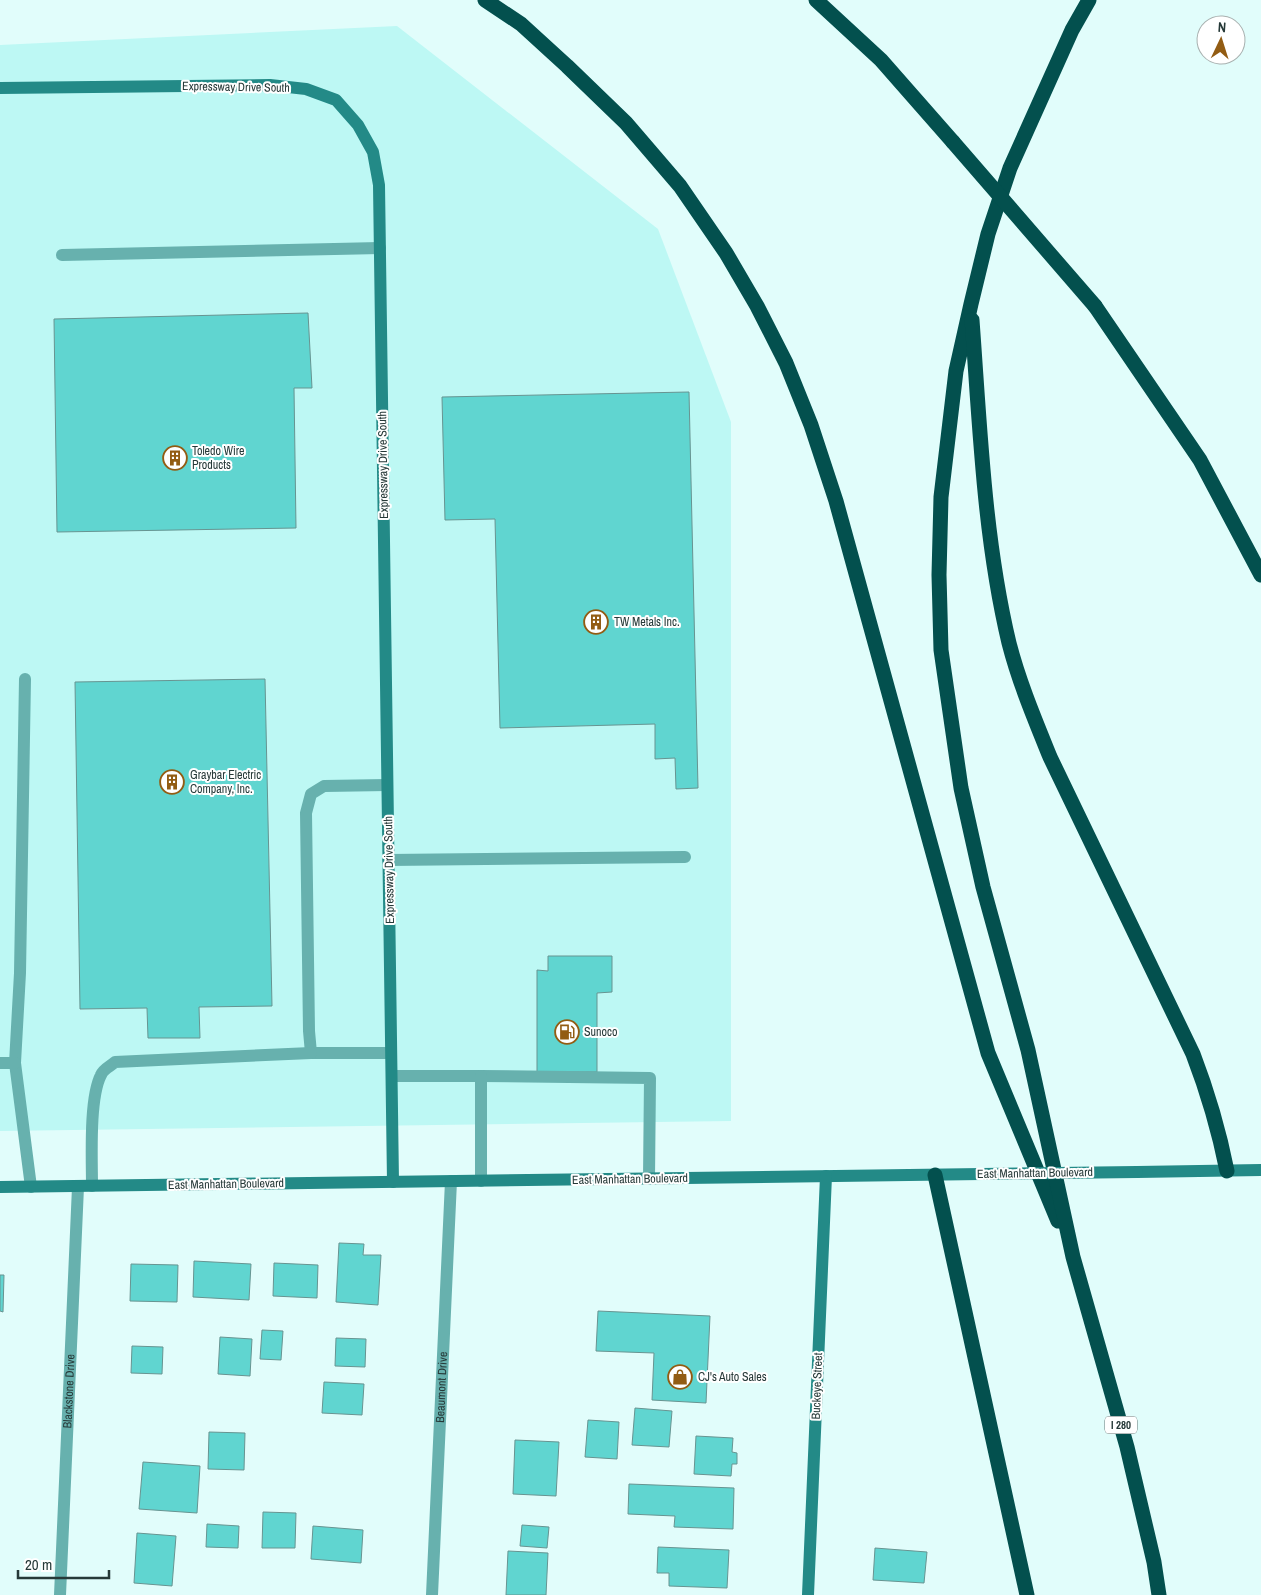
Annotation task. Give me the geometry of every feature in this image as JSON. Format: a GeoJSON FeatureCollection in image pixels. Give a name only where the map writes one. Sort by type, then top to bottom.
{"type":"FeatureCollection","features":[{"type":"Feature","properties":{"kind":"highway"},"geometry":{"type":"LineString","coordinates":[[485,0],[521,24],[567,66],[626,123],[680,186],[726,253],[757,306],[786,363],[812,425],[836,501],[988,1053],[1074,1257]]}},
{"type":"Feature","properties":{"kind":"highway"},"geometry":{"type":"LineString","coordinates":[[816,0],[881,60],[1095,306],[1200,460],[1261,575]]}},
{"type":"Feature","properties":{"kind":"highway"},"geometry":{"type":"LineString","coordinates":[[1074,1257],[1028,1050],[983,887],[960,788],[941,650],[939,575],[941,498],[956,371],[988,234],[1010,168],[1072,30],[1089,0]]}},
{"type":"Feature","properties":{"kind":"highway"},"geometry":{"type":"LineString","coordinates":[[971,304],[988,526],[999,596],[1010,645],[1034,718],[1050,757],[1193,1054],[1211,1103],[1228,1171]]}},
{"type":"Feature","properties":{"kind":"highway"},"geometry":{"type":"LineString","coordinates":[[935,1175],[1027,1595]]}},
{"type":"Feature","properties":{"kind":"highway","name":"I 280"},"geometry":{"type":"LineString","coordinates":[[1074,1257],[1128,1447],[1154,1562],[1159,1595]]}},
{"type":"Feature","properties":{"kind":"street","name":"Expressway Drive South"},"geometry":{"type":"LineString","coordinates":[[0,88],[270,85],[306,89],[336,100],[358,124],[373,152],[379,185],[393,1182]]}},
{"type":"Feature","properties":{"kind":"street"},"geometry":{"type":"LineString","coordinates":[[62,255],[380,248]]}},
{"type":"Feature","properties":{"kind":"street"},"geometry":{"type":"LineString","coordinates":[[25,679],[20,973],[15,1063],[31,1187]]}},
{"type":"Feature","properties":{"kind":"street"},"geometry":{"type":"LineString","coordinates":[[311,1054],[309,1031],[306,813],[312,794],[324,786],[388,785]]}},
{"type":"Feature","properties":{"kind":"street"},"geometry":{"type":"LineString","coordinates":[[388,860],[684,857]]}},
{"type":"Feature","properties":{"kind":"street"},"geometry":{"type":"LineString","coordinates":[[92,1186],[92,1145],[96,1089],[102,1072],[115,1062],[311,1054],[391,1054]]}},
{"type":"Feature","properties":{"kind":"street"},"geometry":{"type":"LineString","coordinates":[[0,1063],[15,1063]]}},
{"type":"Feature","properties":{"kind":"street"},"geometry":{"type":"LineString","coordinates":[[392,1076],[650,1078],[650,1178]]}},
{"type":"Feature","properties":{"kind":"street"},"geometry":{"type":"LineString","coordinates":[[481,1076],[481,1181]]}},
{"type":"Feature","properties":{"kind":"street","name":"East Manhattan Boulevard"},"geometry":{"type":"LineString","coordinates":[[0,1187],[1261,1170]]}},
{"type":"Feature","properties":{"kind":"street","name":"Buckeye Street"},"geometry":{"type":"LineString","coordinates":[[808,1595],[826,1176]]}},
{"type":"Feature","properties":{"kind":"street","name":"Beaumont Drive"},"geometry":{"type":"LineString","coordinates":[[432,1595],[451,1181]]}},
{"type":"Feature","properties":{"kind":"street","name":"Blackstone Drive"},"geometry":{"type":"LineString","coordinates":[[60,1595],[78,1187]]}},
{"type":"Feature","properties":{"kind":"shaded area"},"geometry":{"type":"Polygon","coordinates":[[[397,26],[658,229],[731,422],[731,1121],[0,1131],[0,45],[397,26]]]}},
{"type":"Feature","properties":{"kind":"building","name":"Toledo Wire Products"},"geometry":{"type":"Polygon","coordinates":[[[308,313],[312,388],[294,388],[296,528],[57,532],[54,319],[308,313]]]}},
{"type":"Feature","properties":{"kind":"building","name":"TW Metals Inc."},"geometry":{"type":"Polygon","coordinates":[[[689,392],[698,788],[676,789],[675,758],[655,759],[655,724],[500,728],[495,519],[445,520],[442,397],[689,392]]]}},
{"type":"Feature","properties":{"kind":"building","name":"Graybar Electric Company, Inc."},"geometry":{"type":"Polygon","coordinates":[[[265,679],[272,1006],[199,1007],[200,1038],[148,1038],[147,1008],[80,1009],[75,682],[265,679]]]}},
{"type":"Feature","properties":{"kind":"building","name":"Sunoco"},"geometry":{"type":"Polygon","coordinates":[[[548,956],[612,956],[612,992],[597,993],[597,1072],[537,1072],[537,970],[548,971],[548,956]]]}},
{"type":"Feature","properties":{"kind":"building"},"geometry":{"type":"Polygon","coordinates":[[[339,1243],[364,1244],[363,1255],[381,1255],[378,1305],[336,1302],[339,1243]]]}},
{"type":"Feature","properties":{"kind":"building"},"geometry":{"type":"Polygon","coordinates":[[[194,1261],[251,1264],[249,1300],[193,1297],[194,1261]]]}},
{"type":"Feature","properties":{"kind":"building"},"geometry":{"type":"Polygon","coordinates":[[[274,1263],[318,1265],[317,1298],[273,1296],[274,1263]]]}},
{"type":"Feature","properties":{"kind":"building"},"geometry":{"type":"Polygon","coordinates":[[[131,1264],[178,1265],[177,1302],[130,1301],[131,1264]]]}},
{"type":"Feature","properties":{"kind":"building"},"geometry":{"type":"Polygon","coordinates":[[[0,1275],[4,1275],[3,1312],[0,1311],[0,1275]]]}},
{"type":"Feature","properties":{"kind":"building","name":"CJ's Auto Sales"},"geometry":{"type":"Polygon","coordinates":[[[598,1311],[710,1316],[706,1403],[652,1400],[654,1353],[596,1351],[598,1311]]]}},
{"type":"Feature","properties":{"kind":"building"},"geometry":{"type":"Polygon","coordinates":[[[262,1330],[283,1331],[281,1360],[260,1359],[262,1330]]]}},
{"type":"Feature","properties":{"kind":"building"},"geometry":{"type":"Polygon","coordinates":[[[220,1337],[252,1339],[250,1376],[218,1374],[220,1337]]]}},
{"type":"Feature","properties":{"kind":"building"},"geometry":{"type":"Polygon","coordinates":[[[336,1338],[366,1339],[365,1367],[335,1366],[336,1338]]]}},
{"type":"Feature","properties":{"kind":"building"},"geometry":{"type":"Polygon","coordinates":[[[132,1346],[163,1347],[162,1374],[131,1373],[132,1346]]]}},
{"type":"Feature","properties":{"kind":"building"},"geometry":{"type":"Polygon","coordinates":[[[324,1382],[364,1384],[362,1415],[322,1413],[324,1382]]]}},
{"type":"Feature","properties":{"kind":"building"},"geometry":{"type":"Polygon","coordinates":[[[635,1408],[672,1411],[669,1447],[632,1445],[635,1408]]]}},
{"type":"Feature","properties":{"kind":"building"},"geometry":{"type":"Polygon","coordinates":[[[588,1420],[619,1422],[617,1459],[585,1457],[588,1420]]]}},
{"type":"Feature","properties":{"kind":"building"},"geometry":{"type":"Polygon","coordinates":[[[209,1432],[245,1433],[244,1470],[208,1469],[209,1432]]]}},
{"type":"Feature","properties":{"kind":"building"},"geometry":{"type":"Polygon","coordinates":[[[696,1436],[733,1438],[732,1452],[737,1453],[737,1464],[732,1464],[731,1476],[694,1474],[696,1436]]]}},
{"type":"Feature","properties":{"kind":"building"},"geometry":{"type":"Polygon","coordinates":[[[515,1440],[559,1442],[556,1496],[513,1494],[515,1440]]]}},
{"type":"Feature","properties":{"kind":"building"},"geometry":{"type":"Polygon","coordinates":[[[143,1462],[200,1466],[197,1513],[139,1509],[143,1462]]]}},
{"type":"Feature","properties":{"kind":"building"},"geometry":{"type":"Polygon","coordinates":[[[629,1484],[734,1488],[733,1529],[674,1527],[675,1516],[628,1514],[629,1484]]]}},
{"type":"Feature","properties":{"kind":"building"},"geometry":{"type":"Polygon","coordinates":[[[263,1512],[296,1513],[295,1548],[262,1548],[263,1512]]]}},
{"type":"Feature","properties":{"kind":"building"},"geometry":{"type":"Polygon","coordinates":[[[207,1524],[239,1526],[238,1548],[206,1547],[207,1524]]]}},
{"type":"Feature","properties":{"kind":"building"},"geometry":{"type":"Polygon","coordinates":[[[522,1525],[549,1527],[547,1548],[520,1546],[522,1525]]]}},
{"type":"Feature","properties":{"kind":"building"},"geometry":{"type":"Polygon","coordinates":[[[313,1526],[363,1530],[361,1563],[311,1559],[313,1526]]]}},
{"type":"Feature","properties":{"kind":"building"},"geometry":{"type":"Polygon","coordinates":[[[137,1533],[176,1536],[172,1586],[134,1583],[137,1533]]]}},
{"type":"Feature","properties":{"kind":"building"},"geometry":{"type":"Polygon","coordinates":[[[658,1547],[729,1550],[727,1588],[669,1586],[669,1573],[657,1573],[658,1547]]]}},
{"type":"Feature","properties":{"kind":"building"},"geometry":{"type":"Polygon","coordinates":[[[875,1548],[927,1552],[924,1583],[873,1580],[875,1548]]]}},
{"type":"Feature","properties":{"kind":"building"},"geometry":{"type":"Polygon","coordinates":[[[508,1551],[548,1553],[546,1595],[506,1595],[508,1551]]]}},
{"type":"Feature","properties":{"kind":"place","name":"Toledo Wire Products"},"geometry":{"type":"Point","coordinates":[175,458]}},
{"type":"Feature","properties":{"kind":"place","name":"TW Metals Inc."},"geometry":{"type":"Point","coordinates":[596,622]}},
{"type":"Feature","properties":{"kind":"place","name":"Graybar Electric Company, Inc."},"geometry":{"type":"Point","coordinates":[172,782]}},
{"type":"Feature","properties":{"kind":"place","name":"Sunoco"},"geometry":{"type":"Point","coordinates":[567,1032]}},
{"type":"Feature","properties":{"kind":"place","name":"CJ's Auto Sales"},"geometry":{"type":"Point","coordinates":[680,1377]}}]}
